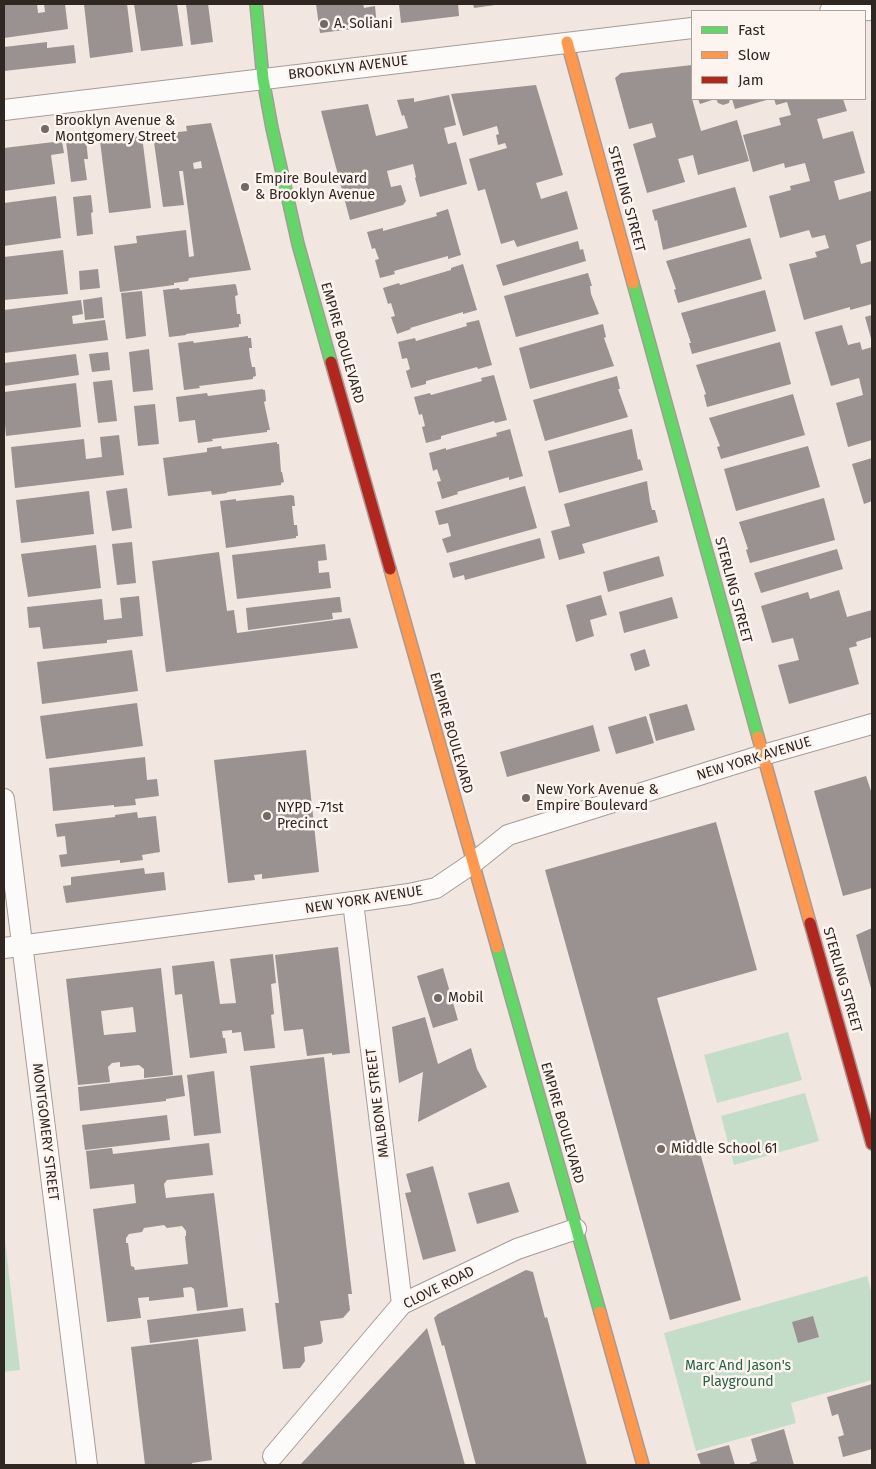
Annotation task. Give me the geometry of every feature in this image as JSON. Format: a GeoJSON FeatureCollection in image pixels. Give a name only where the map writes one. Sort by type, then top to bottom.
{"type":"FeatureCollection","features":[{"type":"Feature","properties":{"kind":"main road","name":"EMPIRE BOULEVARD"},"geometry":{"type":"LineString","coordinates":[[256,4],[263,79],[298,244],[642,1465]]}},
{"type":"Feature","properties":{"kind":"main road","name":"STERLING STREET"},"geometry":{"type":"LineString","coordinates":[[567,42],[872,1144]]}},
{"type":"Feature","properties":{"kind":"street"},"geometry":{"type":"LineString","coordinates":[[850,10],[871,9]]}},
{"type":"Feature","properties":{"kind":"street","name":"BROOKLYN AVENUE"},"geometry":{"type":"LineString","coordinates":[[4,110],[691,28]]}},
{"type":"Feature","properties":{"kind":"street","name":"NEW YORK AVENUE"},"geometry":{"type":"LineString","coordinates":[[13,947],[353,902],[436,888],[473,863],[508,835],[763,755],[872,724]]}},
{"type":"Feature","properties":{"kind":"street","name":"MONTGOMERY STREET"},"geometry":{"type":"LineString","coordinates":[[4,799],[13,947],[87,1465]]}},
{"type":"Feature","properties":{"kind":"street","name":"MALBONE STREET"},"geometry":{"type":"LineString","coordinates":[[353,902],[402,1304]]}},
{"type":"Feature","properties":{"kind":"street","name":"CLOVE ROAD"},"geometry":{"type":"LineString","coordinates":[[273,1456],[402,1304],[517,1249],[576,1229]]}},
{"type":"Feature","properties":{"kind":"green space"},"geometry":{"type":"Polygon","coordinates":[[[788,1032],[802,1080],[717,1103],[704,1055],[788,1032]]]}},
{"type":"Feature","properties":{"kind":"green space"},"geometry":{"type":"Polygon","coordinates":[[[805,1093],[819,1141],[734,1165],[721,1116],[805,1093]]]}},
{"type":"Feature","properties":{"kind":"green space"},"geometry":{"type":"Polygon","coordinates":[[[4,1231],[20,1370],[4,1372],[4,1231]]]}},
{"type":"Feature","properties":{"kind":"green space","name":"Marc And Jason's Playground"},"geometry":{"type":"Polygon","coordinates":[[[867,1276],[872,1294],[872,1380],[791,1403],[796,1423],[696,1451],[664,1333],[867,1276]]]}},
{"type":"Feature","properties":{"kind":"building"},"geometry":{"type":"Polygon","coordinates":[[[4,4],[37,4],[38,13],[45,12],[44,4],[65,4],[68,29],[4,38],[4,4]]]}},
{"type":"Feature","properties":{"kind":"building"},"geometry":{"type":"Polygon","coordinates":[[[84,4],[127,4],[133,52],[90,58],[84,4]]]}},
{"type":"Feature","properties":{"kind":"building"},"geometry":{"type":"Polygon","coordinates":[[[134,4],[177,4],[183,46],[141,51],[134,4]]]}},
{"type":"Feature","properties":{"kind":"building"},"geometry":{"type":"Polygon","coordinates":[[[186,4],[208,4],[213,42],[191,45],[186,4]]]}},
{"type":"Feature","properties":{"kind":"building"},"geometry":{"type":"Polygon","coordinates":[[[316,4],[363,4],[364,8],[375,6],[377,26],[320,33],[316,4]]]}},
{"type":"Feature","properties":{"kind":"building"},"geometry":{"type":"Polygon","coordinates":[[[399,4],[458,4],[459,16],[401,23],[399,4]]]}},
{"type":"Feature","properties":{"kind":"building"},"geometry":{"type":"Polygon","coordinates":[[[473,4],[495,4],[495,5],[474,8],[473,4]]]}},
{"type":"Feature","properties":{"kind":"building"},"geometry":{"type":"Polygon","coordinates":[[[47,42],[47,48],[74,45],[76,63],[4,71],[4,47],[47,42]]]}},
{"type":"Feature","properties":{"kind":"building"},"geometry":{"type":"Polygon","coordinates":[[[691,65],[691,100],[701,131],[737,120],[749,161],[698,175],[693,155],[678,159],[685,182],[647,193],[633,144],[656,137],[652,123],[629,129],[615,78],[621,73],[691,65]]]}},
{"type":"Feature","properties":{"kind":"building"},"geometry":{"type":"Polygon","coordinates":[[[536,85],[563,175],[536,183],[541,199],[567,191],[578,229],[517,247],[514,240],[501,244],[485,189],[478,191],[469,159],[507,148],[505,143],[498,145],[496,135],[499,134],[497,126],[463,136],[451,94],[536,85]]]}},
{"type":"Feature","properties":{"kind":"building"},"geometry":{"type":"Polygon","coordinates":[[[449,95],[456,125],[444,128],[448,144],[456,142],[467,184],[420,197],[413,164],[387,171],[391,187],[401,185],[406,201],[403,205],[350,220],[321,111],[368,104],[376,136],[408,128],[397,100],[414,98],[414,102],[449,95]]]}},
{"type":"Feature","properties":{"kind":"building"},"geometry":{"type":"Polygon","coordinates":[[[698,100],[712,100],[700,104],[698,100]]]}},
{"type":"Feature","properties":{"kind":"building"},"geometry":{"type":"Polygon","coordinates":[[[716,100],[730,100],[729,103],[723,105],[716,100]]]}},
{"type":"Feature","properties":{"kind":"building"},"geometry":{"type":"Polygon","coordinates":[[[732,100],[766,100],[735,109],[732,100]]]}},
{"type":"Feature","properties":{"kind":"building"},"geometry":{"type":"Polygon","coordinates":[[[774,100],[843,100],[847,111],[817,119],[823,139],[853,131],[865,173],[834,181],[839,200],[871,191],[872,240],[856,245],[861,264],[872,261],[872,304],[850,310],[850,307],[804,320],[789,264],[817,257],[815,252],[829,248],[825,235],[812,238],[809,230],[780,238],[769,196],[791,190],[790,186],[810,181],[805,163],[785,168],[784,163],[753,172],[743,135],[781,125],[779,118],[791,115],[787,102],[776,105],[774,100]]]}},
{"type":"Feature","properties":{"kind":"building"},"geometry":{"type":"Polygon","coordinates":[[[211,123],[251,270],[189,278],[188,281],[174,283],[174,285],[120,292],[114,246],[137,243],[136,236],[186,230],[189,257],[194,256],[183,171],[179,171],[184,205],[163,207],[153,135],[187,131],[186,126],[211,123]],[[201,161],[193,163],[194,169],[202,168],[201,161]]]}},
{"type":"Feature","properties":{"kind":"building"},"geometry":{"type":"Polygon","coordinates":[[[142,136],[151,208],[109,213],[100,141],[142,136]]]}},
{"type":"Feature","properties":{"kind":"building"},"geometry":{"type":"Polygon","coordinates":[[[86,139],[88,159],[84,159],[87,180],[71,182],[66,141],[86,139]]]}},
{"type":"Feature","properties":{"kind":"building"},"geometry":{"type":"Polygon","coordinates":[[[62,141],[64,153],[51,155],[55,184],[4,191],[4,148],[62,141]]]}},
{"type":"Feature","properties":{"kind":"building"},"geometry":{"type":"Polygon","coordinates":[[[735,187],[747,227],[663,250],[657,220],[655,221],[652,210],[735,187]]]}},
{"type":"Feature","properties":{"kind":"building"},"geometry":{"type":"Polygon","coordinates":[[[91,195],[93,234],[77,236],[73,197],[91,195]]]}},
{"type":"Feature","properties":{"kind":"building"},"geometry":{"type":"Polygon","coordinates":[[[56,196],[61,238],[4,246],[4,203],[56,196]]]}},
{"type":"Feature","properties":{"kind":"building"},"geometry":{"type":"Polygon","coordinates":[[[448,209],[461,255],[448,259],[448,256],[394,271],[395,274],[380,278],[375,260],[379,259],[375,248],[372,249],[367,232],[383,228],[383,231],[437,216],[436,213],[448,209]]]}},
{"type":"Feature","properties":{"kind":"building"},"geometry":{"type":"Polygon","coordinates":[[[750,238],[762,279],[678,303],[674,290],[676,289],[666,261],[750,238]]]}},
{"type":"Feature","properties":{"kind":"building"},"geometry":{"type":"Polygon","coordinates":[[[578,241],[580,250],[583,249],[586,261],[503,286],[496,265],[578,241]]]}},
{"type":"Feature","properties":{"kind":"building"},"geometry":{"type":"Polygon","coordinates":[[[63,250],[68,294],[4,300],[4,257],[63,250]]]}},
{"type":"Feature","properties":{"kind":"building"},"geometry":{"type":"Polygon","coordinates":[[[463,264],[477,310],[463,314],[463,312],[410,328],[397,334],[391,317],[395,316],[391,303],[388,304],[383,288],[451,270],[451,268],[463,264]]]}},
{"type":"Feature","properties":{"kind":"building"},"geometry":{"type":"Polygon","coordinates":[[[98,269],[100,288],[80,290],[79,271],[98,269]]]}},
{"type":"Feature","properties":{"kind":"building"},"geometry":{"type":"Polygon","coordinates":[[[588,273],[592,286],[590,286],[591,294],[599,314],[516,337],[504,296],[588,273]]]}},
{"type":"Feature","properties":{"kind":"building"},"geometry":{"type":"Polygon","coordinates":[[[235,284],[238,295],[235,296],[237,314],[240,314],[241,324],[239,324],[239,327],[169,337],[163,290],[235,284]]]}},
{"type":"Feature","properties":{"kind":"building"},"geometry":{"type":"Polygon","coordinates":[[[765,290],[776,331],[692,354],[689,343],[691,343],[681,313],[765,290]]]}},
{"type":"Feature","properties":{"kind":"building"},"geometry":{"type":"Polygon","coordinates":[[[142,291],[146,336],[126,339],[121,293],[142,291]]]}},
{"type":"Feature","properties":{"kind":"building"},"geometry":{"type":"Polygon","coordinates":[[[102,297],[104,318],[85,320],[83,300],[102,297]]]}},
{"type":"Feature","properties":{"kind":"building"},"geometry":{"type":"Polygon","coordinates":[[[81,300],[83,314],[72,316],[73,324],[105,320],[108,340],[4,353],[4,310],[81,300]]]}},
{"type":"Feature","properties":{"kind":"building"},"geometry":{"type":"Polygon","coordinates":[[[872,315],[872,342],[865,317],[872,315]]]}},
{"type":"Feature","properties":{"kind":"building"},"geometry":{"type":"Polygon","coordinates":[[[479,320],[492,365],[478,369],[477,367],[426,381],[426,384],[411,388],[406,371],[410,369],[407,358],[402,359],[398,342],[415,338],[416,341],[467,326],[466,323],[479,320]]]}},
{"type":"Feature","properties":{"kind":"building"},"geometry":{"type":"Polygon","coordinates":[[[603,324],[606,337],[604,338],[614,366],[530,389],[519,348],[603,324]]]}},
{"type":"Feature","properties":{"kind":"building"},"geometry":{"type":"Polygon","coordinates":[[[842,325],[848,345],[860,342],[862,350],[872,347],[872,440],[848,447],[836,403],[863,395],[859,378],[831,386],[815,332],[842,325]]]}},
{"type":"Feature","properties":{"kind":"building"},"geometry":{"type":"Polygon","coordinates":[[[248,336],[248,338],[251,338],[252,348],[249,348],[252,367],[255,367],[256,376],[253,379],[199,386],[200,388],[184,390],[178,343],[193,341],[194,343],[248,336]]]}},
{"type":"Feature","properties":{"kind":"building"},"geometry":{"type":"Polygon","coordinates":[[[780,342],[791,384],[707,407],[704,395],[706,394],[696,365],[780,342]]]}},
{"type":"Feature","properties":{"kind":"building"},"geometry":{"type":"Polygon","coordinates":[[[149,349],[153,390],[133,392],[129,352],[149,349]]]}},
{"type":"Feature","properties":{"kind":"building"},"geometry":{"type":"Polygon","coordinates":[[[108,352],[110,370],[92,372],[89,354],[108,352]]]}},
{"type":"Feature","properties":{"kind":"building"},"geometry":{"type":"Polygon","coordinates":[[[76,354],[79,375],[4,386],[4,363],[76,354]]]}},
{"type":"Feature","properties":{"kind":"building"},"geometry":{"type":"Polygon","coordinates":[[[494,375],[507,420],[495,423],[494,421],[441,436],[441,439],[426,443],[422,427],[425,426],[422,414],[419,415],[414,397],[430,393],[431,395],[482,381],[481,378],[494,375]]]}},
{"type":"Feature","properties":{"kind":"building"},"geometry":{"type":"Polygon","coordinates":[[[617,376],[620,389],[618,389],[628,417],[545,441],[533,400],[617,376]]]}},
{"type":"Feature","properties":{"kind":"building"},"geometry":{"type":"Polygon","coordinates":[[[112,380],[117,421],[98,423],[93,382],[112,380]]]}},
{"type":"Feature","properties":{"kind":"building"},"geometry":{"type":"Polygon","coordinates":[[[76,383],[81,427],[6,436],[4,392],[76,383]]]}},
{"type":"Feature","properties":{"kind":"building"},"geometry":{"type":"Polygon","coordinates":[[[265,390],[266,401],[264,402],[270,430],[267,430],[267,432],[212,439],[213,441],[198,443],[195,420],[179,422],[176,397],[207,393],[208,396],[265,390]]]}},
{"type":"Feature","properties":{"kind":"building"},"geometry":{"type":"Polygon","coordinates":[[[793,394],[805,435],[721,459],[717,447],[720,446],[709,418],[793,394]]]}},
{"type":"Feature","properties":{"kind":"building"},"geometry":{"type":"Polygon","coordinates":[[[155,404],[159,444],[138,446],[134,406],[155,404]]]}},
{"type":"Feature","properties":{"kind":"building"},"geometry":{"type":"Polygon","coordinates":[[[510,429],[523,476],[509,480],[509,477],[457,492],[458,494],[442,499],[437,482],[441,481],[437,469],[433,471],[429,453],[497,436],[496,433],[510,429]]]}},
{"type":"Feature","properties":{"kind":"building"},"geometry":{"type":"Polygon","coordinates":[[[632,429],[638,460],[640,459],[643,470],[559,493],[548,451],[632,429]]]}},
{"type":"Feature","properties":{"kind":"building"},"geometry":{"type":"Polygon","coordinates":[[[119,435],[124,475],[15,488],[11,447],[84,439],[86,459],[102,457],[100,437],[119,435]]]}},
{"type":"Feature","properties":{"kind":"building"},"geometry":{"type":"Polygon","coordinates":[[[277,442],[279,444],[281,472],[284,482],[281,485],[212,495],[211,491],[168,496],[163,458],[207,452],[207,448],[221,446],[222,449],[277,442]]]}},
{"type":"Feature","properties":{"kind":"building"},"geometry":{"type":"Polygon","coordinates":[[[808,446],[820,487],[736,511],[724,469],[808,446]]]}},
{"type":"Feature","properties":{"kind":"building"},"geometry":{"type":"Polygon","coordinates":[[[872,458],[872,501],[864,504],[852,464],[872,458]]]}},
{"type":"Feature","properties":{"kind":"building"},"geometry":{"type":"Polygon","coordinates":[[[647,481],[652,510],[655,510],[658,522],[582,544],[585,553],[559,560],[551,531],[570,526],[564,504],[647,481]]]}},
{"type":"Feature","properties":{"kind":"building"},"geometry":{"type":"Polygon","coordinates":[[[525,486],[537,528],[447,553],[442,539],[451,536],[448,523],[439,525],[435,511],[525,486]]]}},
{"type":"Feature","properties":{"kind":"building"},"geometry":{"type":"Polygon","coordinates":[[[127,488],[132,528],[112,531],[106,491],[127,488]]]}},
{"type":"Feature","properties":{"kind":"building"},"geometry":{"type":"Polygon","coordinates":[[[89,491],[94,534],[21,543],[16,500],[89,491]]]}},
{"type":"Feature","properties":{"kind":"building"},"geometry":{"type":"Polygon","coordinates":[[[294,496],[295,506],[292,506],[294,525],[297,525],[298,536],[296,538],[226,548],[220,501],[294,496]]]}},
{"type":"Feature","properties":{"kind":"building"},"geometry":{"type":"Polygon","coordinates":[[[824,498],[835,540],[750,563],[746,550],[748,549],[739,522],[824,498]]]}},
{"type":"Feature","properties":{"kind":"building"},"geometry":{"type":"Polygon","coordinates":[[[540,538],[545,558],[465,580],[464,575],[453,578],[449,563],[540,538]]]}},
{"type":"Feature","properties":{"kind":"building"},"geometry":{"type":"Polygon","coordinates":[[[132,542],[136,583],[117,585],[112,544],[132,542]]]}},
{"type":"Feature","properties":{"kind":"building"},"geometry":{"type":"Polygon","coordinates":[[[325,544],[327,560],[318,561],[319,573],[329,572],[331,588],[237,599],[232,555],[325,544]]]}},
{"type":"Feature","properties":{"kind":"building"},"geometry":{"type":"Polygon","coordinates":[[[96,545],[101,588],[28,597],[21,554],[96,545]]]}},
{"type":"Feature","properties":{"kind":"building"},"geometry":{"type":"Polygon","coordinates":[[[837,549],[843,569],[761,593],[754,573],[837,549]]]}},
{"type":"Feature","properties":{"kind":"building"},"geometry":{"type":"Polygon","coordinates":[[[219,552],[227,611],[234,610],[237,633],[350,618],[358,648],[166,672],[152,561],[219,552]]]}},
{"type":"Feature","properties":{"kind":"building"},"geometry":{"type":"Polygon","coordinates":[[[659,556],[664,576],[608,592],[603,572],[659,556]]]}},
{"type":"Feature","properties":{"kind":"building"},"geometry":{"type":"Polygon","coordinates":[[[839,590],[847,617],[872,610],[872,637],[856,642],[857,646],[849,648],[859,684],[789,704],[778,665],[799,660],[793,638],[772,643],[761,606],[808,592],[810,599],[839,590]]]}},
{"type":"Feature","properties":{"kind":"building"},"geometry":{"type":"Polygon","coordinates":[[[601,595],[607,615],[590,620],[594,636],[576,642],[566,605],[601,595]]]}},
{"type":"Feature","properties":{"kind":"building"},"geometry":{"type":"Polygon","coordinates":[[[139,596],[143,636],[107,640],[107,643],[43,649],[40,627],[29,628],[27,607],[102,599],[104,620],[122,618],[120,598],[139,596]]]}},
{"type":"Feature","properties":{"kind":"building"},"geometry":{"type":"Polygon","coordinates":[[[340,597],[342,612],[332,613],[333,619],[248,630],[246,608],[340,597]]]}},
{"type":"Feature","properties":{"kind":"building"},"geometry":{"type":"Polygon","coordinates":[[[672,597],[678,618],[624,633],[619,612],[672,597]]]}},
{"type":"Feature","properties":{"kind":"building"},"geometry":{"type":"Polygon","coordinates":[[[645,649],[650,666],[635,671],[630,654],[645,649]]]}},
{"type":"Feature","properties":{"kind":"building"},"geometry":{"type":"Polygon","coordinates":[[[132,650],[138,691],[42,704],[37,662],[132,650]]]}},
{"type":"Feature","properties":{"kind":"building"},"geometry":{"type":"Polygon","coordinates":[[[137,703],[143,746],[46,759],[40,716],[137,703]]]}},
{"type":"Feature","properties":{"kind":"building"},"geometry":{"type":"Polygon","coordinates":[[[687,704],[695,730],[656,741],[649,714],[687,704]]]}},
{"type":"Feature","properties":{"kind":"building"},"geometry":{"type":"Polygon","coordinates":[[[646,716],[654,743],[616,754],[608,727],[646,716]]]}},
{"type":"Feature","properties":{"kind":"building"},"geometry":{"type":"Polygon","coordinates":[[[593,725],[600,751],[507,777],[500,752],[593,725]]]}},
{"type":"Feature","properties":{"kind":"building","name":"NYPD -71st Precinct"},"geometry":{"type":"Polygon","coordinates":[[[306,750],[319,872],[262,879],[262,874],[254,875],[255,880],[228,883],[214,760],[306,750]]]}},
{"type":"Feature","properties":{"kind":"building"},"geometry":{"type":"Polygon","coordinates":[[[145,757],[147,780],[157,779],[159,796],[135,799],[136,805],[114,807],[114,805],[53,811],[49,768],[145,757]]]}},
{"type":"Feature","properties":{"kind":"building"},"geometry":{"type":"Polygon","coordinates":[[[866,776],[872,794],[872,888],[843,896],[814,791],[866,776]]]}},
{"type":"Feature","properties":{"kind":"building"},"geometry":{"type":"Polygon","coordinates":[[[137,812],[138,818],[156,816],[160,852],[142,855],[143,860],[120,863],[120,860],[61,867],[59,855],[67,854],[65,836],[57,837],[55,824],[115,817],[115,815],[137,812]]]}},
{"type":"Feature","properties":{"kind":"building","name":"Middle School 61"},"geometry":{"type":"Polygon","coordinates":[[[716,822],[757,970],[657,998],[741,1300],[670,1320],[545,870],[716,822]]]}},
{"type":"Feature","properties":{"kind":"building"},"geometry":{"type":"Polygon","coordinates":[[[144,868],[145,874],[164,872],[166,890],[66,903],[63,886],[71,885],[71,877],[144,868]]]}},
{"type":"Feature","properties":{"kind":"building"},"geometry":{"type":"Polygon","coordinates":[[[872,928],[872,992],[856,935],[872,928]]]}},
{"type":"Feature","properties":{"kind":"building"},"geometry":{"type":"Polygon","coordinates":[[[338,947],[350,1053],[307,1056],[303,1029],[284,1031],[275,955],[338,947]]]}},
{"type":"Feature","properties":{"kind":"building"},"geometry":{"type":"Polygon","coordinates":[[[273,954],[276,983],[271,984],[274,1014],[271,1015],[275,1048],[244,1051],[241,1032],[232,1033],[232,1030],[222,1031],[227,1053],[190,1058],[182,994],[175,995],[172,966],[214,961],[220,1004],[236,1003],[230,959],[273,954]]]}},
{"type":"Feature","properties":{"kind":"building"},"geometry":{"type":"Polygon","coordinates":[[[161,968],[173,1075],[144,1078],[144,1069],[139,1065],[120,1067],[120,1062],[112,1063],[108,1067],[110,1082],[78,1085],[66,979],[161,968]],[[133,1007],[101,1011],[104,1035],[136,1032],[133,1007]]]}},
{"type":"Feature","properties":{"kind":"building","name":"Mobil"},"geometry":{"type":"Polygon","coordinates":[[[443,968],[458,1020],[433,1028],[417,976],[443,968]]]}},
{"type":"Feature","properties":{"kind":"building"},"geometry":{"type":"Polygon","coordinates":[[[425,1017],[438,1064],[471,1048],[477,1069],[487,1087],[418,1122],[423,1072],[399,1083],[392,1027],[425,1017]]]}},
{"type":"Feature","properties":{"kind":"building"},"geometry":{"type":"Polygon","coordinates":[[[324,1057],[352,1294],[348,1294],[350,1310],[343,1318],[320,1321],[323,1341],[321,1344],[304,1347],[305,1361],[300,1368],[283,1369],[275,1303],[279,1303],[250,1066],[324,1057]]]}},
{"type":"Feature","properties":{"kind":"building"},"geometry":{"type":"Polygon","coordinates":[[[214,1071],[221,1133],[194,1136],[187,1075],[214,1071]]]}},
{"type":"Feature","properties":{"kind":"building"},"geometry":{"type":"Polygon","coordinates":[[[182,1075],[185,1096],[166,1099],[166,1101],[80,1111],[78,1087],[182,1075]]]}},
{"type":"Feature","properties":{"kind":"building"},"geometry":{"type":"Polygon","coordinates":[[[167,1115],[170,1140],[85,1150],[82,1125],[167,1115]]]}},
{"type":"Feature","properties":{"kind":"building"},"geometry":{"type":"Polygon","coordinates":[[[209,1143],[213,1175],[167,1180],[164,1184],[166,1198],[214,1193],[228,1307],[197,1311],[194,1289],[191,1287],[183,1288],[184,1297],[149,1301],[149,1297],[138,1298],[141,1318],[107,1322],[93,1209],[136,1203],[134,1184],[90,1189],[86,1151],[112,1148],[113,1154],[209,1143]],[[164,1225],[144,1228],[142,1232],[129,1234],[126,1238],[126,1243],[128,1243],[131,1266],[135,1270],[188,1264],[186,1231],[182,1226],[167,1228],[164,1225]]]}},
{"type":"Feature","properties":{"kind":"building"},"geometry":{"type":"Polygon","coordinates":[[[433,1166],[456,1251],[423,1260],[405,1193],[411,1192],[406,1174],[433,1166]]]}},
{"type":"Feature","properties":{"kind":"building"},"geometry":{"type":"Polygon","coordinates":[[[509,1182],[519,1212],[477,1224],[468,1193],[509,1182]]]}},
{"type":"Feature","properties":{"kind":"building"},"geometry":{"type":"Polygon","coordinates":[[[526,1270],[533,1272],[587,1465],[476,1465],[444,1345],[442,1346],[434,1318],[438,1314],[526,1270]]]}},
{"type":"Feature","properties":{"kind":"building"},"geometry":{"type":"Polygon","coordinates":[[[243,1308],[246,1331],[150,1343],[147,1320],[243,1308]]]}},
{"type":"Feature","properties":{"kind":"building"},"geometry":{"type":"Polygon","coordinates":[[[813,1316],[819,1337],[798,1343],[792,1322],[813,1316]]]}},
{"type":"Feature","properties":{"kind":"building"},"geometry":{"type":"Polygon","coordinates":[[[427,1328],[465,1465],[300,1465],[427,1328]]]}},
{"type":"Feature","properties":{"kind":"building"},"geometry":{"type":"Polygon","coordinates":[[[198,1339],[212,1460],[192,1463],[192,1465],[145,1465],[131,1347],[198,1339]]]}},
{"type":"Feature","properties":{"kind":"building"},"geometry":{"type":"Polygon","coordinates":[[[872,1384],[872,1449],[843,1457],[838,1437],[844,1435],[838,1414],[832,1416],[827,1397],[872,1384]]]}},
{"type":"Feature","properties":{"kind":"building"},"geometry":{"type":"Polygon","coordinates":[[[784,1429],[794,1465],[750,1465],[750,1463],[757,1461],[751,1439],[784,1429]]]}},
{"type":"Feature","properties":{"kind":"building"},"geometry":{"type":"Polygon","coordinates":[[[729,1445],[735,1465],[701,1465],[697,1454],[729,1445]]]}},
{"type":"Feature","properties":{"kind":"traffic: fast"},"geometry":{"type":"LineString","coordinates":[[256,4],[263,79],[272,128],[298,244],[331,362]]}},
{"type":"Feature","properties":{"kind":"traffic: fast"},"geometry":{"type":"LineString","coordinates":[[633,283],[758,737]]}},
{"type":"Feature","properties":{"kind":"traffic: fast"},"geometry":{"type":"LineString","coordinates":[[497,947],[600,1312]]}},
{"type":"Feature","properties":{"kind":"traffic: slow"},"geometry":{"type":"LineString","coordinates":[[567,42],[633,283]]}},
{"type":"Feature","properties":{"kind":"traffic: slow"},"geometry":{"type":"LineString","coordinates":[[390,569],[497,947]]}},
{"type":"Feature","properties":{"kind":"traffic: slow"},"geometry":{"type":"LineString","coordinates":[[758,737],[810,923]]}},
{"type":"Feature","properties":{"kind":"traffic: slow"},"geometry":{"type":"LineString","coordinates":[[600,1312],[643,1465]]}},
{"type":"Feature","properties":{"kind":"traffic: jam"},"geometry":{"type":"LineString","coordinates":[[331,362],[390,569]]}},
{"type":"Feature","properties":{"kind":"traffic: jam"},"geometry":{"type":"LineString","coordinates":[[810,923],[872,1144]]}},
{"type":"Feature","properties":{"kind":"place","name":"A. Soliani"},"geometry":{"type":"Point","coordinates":[324,24]}},
{"type":"Feature","properties":{"kind":"place","name":"Brooklyn Avenue & Montgomery Street"},"geometry":{"type":"Point","coordinates":[45,129]}},
{"type":"Feature","properties":{"kind":"place","name":"Empire Boulevard & Brooklyn Avenue"},"geometry":{"type":"Point","coordinates":[245,187]}},
{"type":"Feature","properties":{"kind":"place","name":"New York Avenue & Empire Boulevard"},"geometry":{"type":"Point","coordinates":[526,798]}},
{"type":"Feature","properties":{"kind":"place","name":"NYPD -71st Precinct"},"geometry":{"type":"Point","coordinates":[267,816]}},
{"type":"Feature","properties":{"kind":"place","name":"Mobil"},"geometry":{"type":"Point","coordinates":[438,998]}},
{"type":"Feature","properties":{"kind":"place","name":"Middle School 61"},"geometry":{"type":"Point","coordinates":[661,1149]}}]}
